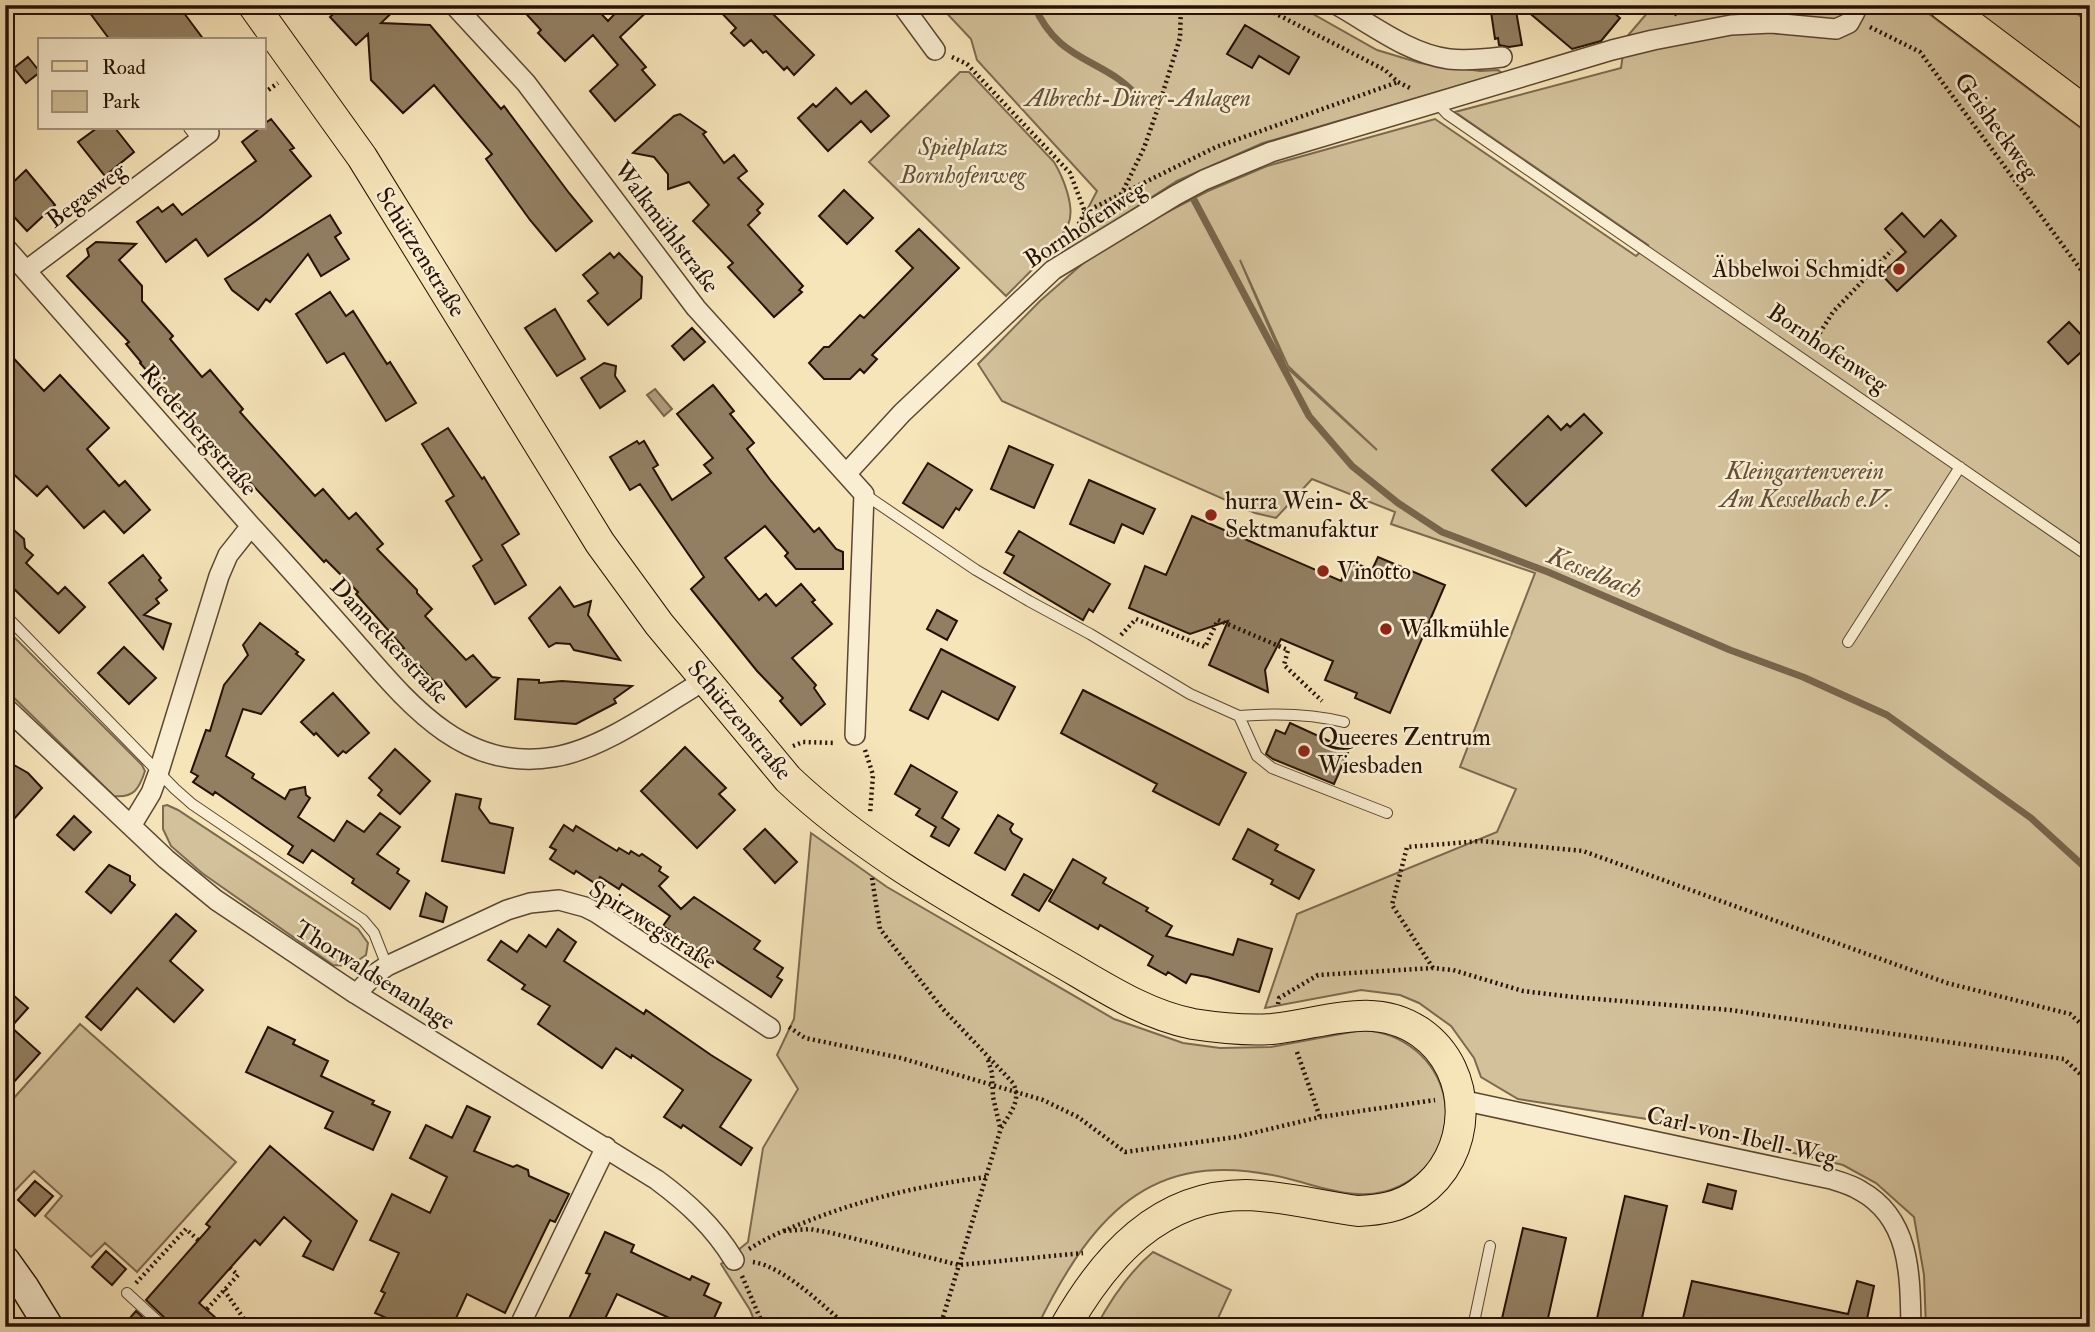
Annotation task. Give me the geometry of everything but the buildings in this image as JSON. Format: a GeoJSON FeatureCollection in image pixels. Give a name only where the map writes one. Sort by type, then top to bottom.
{"type":"FeatureCollection","features":[{"type":"Feature","properties":{"kind":"main road","name":"Schützenstraße"},"geometry":{"type":"LineString","coordinates":[[253,5],[335,117],[381,187],[600,543],[659,624],[788,779],[812,802],[867,843],[968,908],[1125,999],[1167,1017],[1236,1029],[1274,1029],[1362,1014],[1393,1019],[1408,1025],[1434,1043],[1452,1069],[1461,1100]]}},
{"type":"Feature","properties":{"kind":"main road"},"geometry":{"type":"LineString","coordinates":[[1944,5],[2090,115]]}},
{"type":"Feature","properties":{"kind":"main road"},"geometry":{"type":"LineString","coordinates":[[1065,1327],[1077,1306],[1119,1250],[1139,1233],[1183,1207],[1213,1199],[1247,1195],[1358,1211],[1389,1208],[1404,1202],[1430,1185],[1449,1160],[1460,1131],[1461,1100]]}},
{"type":"Feature","properties":{"kind":"main road"},"geometry":{"type":"LineString","coordinates":[[5,1260],[49,1327]]}},
{"type":"Feature","properties":{"kind":"street","name":"Walkmühlstraße"},"geometry":{"type":"LineString","coordinates":[[454,5],[526,83],[696,308],[846,474]]}},
{"type":"Feature","properties":{"kind":"street"},"geometry":{"type":"LineString","coordinates":[[902,5],[935,50]]}},
{"type":"Feature","properties":{"kind":"street"},"geometry":{"type":"LineString","coordinates":[[1337,5],[1366,12],[1429,54],[1464,60],[1502,57]]}},
{"type":"Feature","properties":{"kind":"street","name":"Bornhofenweg"},"geometry":{"type":"LineString","coordinates":[[846,474],[902,413],[1053,270],[1204,180],[1271,152],[1363,123],[1438,104],[1653,40],[1752,23],[1836,29],[1846,26],[1854,12]]}},
{"type":"Feature","properties":{"kind":"street","name":"Begasweg"},"geometry":{"type":"LineString","coordinates":[[27,270],[199,134]]}},
{"type":"Feature","properties":{"kind":"street","name":"Riederbergstraße"},"geometry":{"type":"LineString","coordinates":[[5,247],[251,526],[228,555],[219,576],[158,774],[151,793],[131,826]]}},
{"type":"Feature","properties":{"kind":"street"},"geometry":{"type":"LineString","coordinates":[[846,474],[864,494],[848,739]]}},
{"type":"Feature","properties":{"kind":"street","name":"Danneckerstraße"},"geometry":{"type":"LineString","coordinates":[[251,526],[420,714],[457,739],[494,755],[526,760],[581,750],[603,740],[705,680]]}},
{"type":"Feature","properties":{"kind":"street","name":"Thorwaldsenanlage"},"geometry":{"type":"LineString","coordinates":[[5,707],[131,826],[216,900],[356,994],[606,1147],[687,1203],[720,1237],[734,1260]]}},
{"type":"Feature","properties":{"kind":"street","name":"Spitzwegstraße"},"geometry":{"type":"LineString","coordinates":[[356,994],[375,974],[387,966],[507,910],[530,903],[559,900],[597,913],[770,1028]]}},
{"type":"Feature","properties":{"kind":"street","name":"Carl-von-Ibell-Weg"},"geometry":{"type":"LineString","coordinates":[[1461,1100],[1831,1178],[1860,1190],[1891,1215],[1899,1229],[1908,1270],[1911,1327]]}},
{"type":"Feature","properties":{"kind":"street"},"geometry":{"type":"LineString","coordinates":[[519,1327],[606,1147]]}},
{"type":"Feature","properties":{"kind":"lane","name":"Bornhofenweg"},"geometry":{"type":"LineString","coordinates":[[1438,104],[1447,114],[2090,556]]}},
{"type":"Feature","properties":{"kind":"lane"},"geometry":{"type":"LineString","coordinates":[[1848,642],[1959,467]]}},
{"type":"Feature","properties":{"kind":"lane"},"geometry":{"type":"LineString","coordinates":[[864,494],[976,570],[1190,694],[1240,716],[1322,716],[1344,722]]}},
{"type":"Feature","properties":{"kind":"lane"},"geometry":{"type":"LineString","coordinates":[[5,615],[158,774],[192,804],[363,920],[374,933],[387,966]]}},
{"type":"Feature","properties":{"kind":"lane"},"geometry":{"type":"LineString","coordinates":[[1240,716],[1257,756],[1272,768],[1387,813]]}},
{"type":"Feature","properties":{"kind":"lane"},"geometry":{"type":"LineString","coordinates":[[1473,1327],[1490,1246]]}},
{"type":"Feature","properties":{"kind":"lane"},"geometry":{"type":"LineString","coordinates":[[127,1293],[164,1327]]}},
{"type":"Feature","properties":{"kind":"path"},"geometry":{"type":"LineString","coordinates":[[1120,195],[1144,148],[1159,105],[1180,38],[1181,5]]}},
{"type":"Feature","properties":{"kind":"path"},"geometry":{"type":"LineString","coordinates":[[1259,5],[1385,70],[1398,82],[1438,104]]}},
{"type":"Feature","properties":{"kind":"path","name":"Geisheckweg"},"geometry":{"type":"LineString","coordinates":[[1854,12],[1920,52],[2090,282]]}},
{"type":"Feature","properties":{"kind":"path"},"geometry":{"type":"LineString","coordinates":[[935,50],[967,64],[1070,173],[1085,212],[1072,235]]}},
{"type":"Feature","properties":{"kind":"path"},"geometry":{"type":"LineString","coordinates":[[1385,70],[1388,61]]}},
{"type":"Feature","properties":{"kind":"path"},"geometry":{"type":"LineString","coordinates":[[266,92],[276,85]]}},
{"type":"Feature","properties":{"kind":"path"},"geometry":{"type":"LineString","coordinates":[[1803,360],[1833,312],[1892,250]]}},
{"type":"Feature","properties":{"kind":"path"},"geometry":{"type":"LineString","coordinates":[[1111,646],[1136,619],[1205,647],[1217,620],[1288,650],[1284,665],[1327,705],[1322,716]]}},
{"type":"Feature","properties":{"kind":"path"},"geometry":{"type":"LineString","coordinates":[[803,742],[848,739],[864,747],[873,775],[867,843],[880,929],[942,1008],[1013,1083],[1018,1092],[1017,1101],[1001,1128],[940,1327]]}},
{"type":"Feature","properties":{"kind":"path"},"geometry":{"type":"LineString","coordinates":[[1433,968],[1392,905],[1407,847],[1481,841],[1583,851],[1947,983],[2070,1014],[2090,1032]]}},
{"type":"Feature","properties":{"kind":"path"},"geometry":{"type":"LineString","coordinates":[[1320,1117],[1295,1045],[1278,1044],[1274,1029],[1279,998],[1318,975],[1433,968],[1453,970],[1523,991],[1730,1010],[2064,1059],[2090,1083]]}},
{"type":"Feature","properties":{"kind":"path"},"geometry":{"type":"LineString","coordinates":[[770,1028],[778,1019],[805,1038],[901,1058],[1043,1100],[1078,1117],[1125,1152],[1236,1137],[1320,1117],[1423,1102],[1461,1100]]}},
{"type":"Feature","properties":{"kind":"path"},"geometry":{"type":"LineString","coordinates":[[988,1058],[993,1097],[1001,1128]]}},
{"type":"Feature","properties":{"kind":"path"},"geometry":{"type":"LineString","coordinates":[[734,1260],[766,1237],[867,1200],[923,1186],[986,1177]]}},
{"type":"Feature","properties":{"kind":"path"},"geometry":{"type":"LineString","coordinates":[[127,1293],[186,1229],[198,1240]]}},
{"type":"Feature","properties":{"kind":"path"},"geometry":{"type":"LineString","coordinates":[[784,1231],[810,1229],[832,1233],[959,1265],[1119,1250]]}},
{"type":"Feature","properties":{"kind":"path"},"geometry":{"type":"LineString","coordinates":[[734,1260],[764,1327]]}},
{"type":"Feature","properties":{"kind":"path"},"geometry":{"type":"LineString","coordinates":[[734,1260],[765,1264],[797,1285],[848,1327]]}},
{"type":"Feature","properties":{"kind":"path"},"geometry":{"type":"LineString","coordinates":[[207,1309],[238,1275],[230,1268]]}},
{"type":"Feature","properties":{"kind":"path"},"geometry":{"type":"LineString","coordinates":[[224,1290],[244,1319],[246,1327]]}},
{"type":"Feature","properties":{"kind":"path"},"geometry":{"type":"LineString","coordinates":[[351,1327],[357,1324],[365,1327]]}},
{"type":"Feature","properties":{"kind":"green space","name":"Albrecht-Dürer-Anlagen"},"geometry":{"type":"Polygon","coordinates":[[[939,5],[1297,5],[1377,50],[1420,63],[1480,71],[1498,70],[1502,73],[1263,143],[1177,181],[1064,254],[1097,191],[977,60],[971,39],[939,5]]]}},
{"type":"Feature","properties":{"kind":"green space","name":"Kleingartenverein Am Kesselbach e.V."},"geometry":{"type":"Polygon","coordinates":[[[1654,5],[1917,5],[2090,135],[2090,1327],[1926,1327],[1924,1275],[1914,1217],[1876,1183],[1843,1165],[1666,1122],[1518,1099],[1481,1077],[1474,1058],[1451,1026],[1419,1003],[1400,995],[1361,990],[1265,1008],[1297,914],[1497,832],[1516,789],[1460,767],[1535,573],[1391,524],[1395,512],[1312,479],[1276,518],[1255,513],[1002,401],[978,364],[1040,301],[1105,244],[1208,191],[1267,166],[1435,119],[1636,256],[1648,245],[1455,112],[1621,68],[1625,39],[1654,5]],[[1240,260],[1286,367],[1377,450],[1288,366],[1240,260]]]}},
{"type":"Feature","properties":{"kind":"green space"},"geometry":{"type":"Polygon","coordinates":[[[1968,5],[2066,5],[2090,24],[2090,96],[1968,5]]]}},
{"type":"Feature","properties":{"kind":"green space","name":"Spielplatz Bornhofenweg"},"geometry":{"type":"Polygon","coordinates":[[[960,72],[969,72],[1054,162],[1069,202],[1070,218],[1063,234],[1006,296],[869,162],[960,72]]]}},
{"type":"Feature","properties":{"kind":"green space"},"geometry":{"type":"Polygon","coordinates":[[[5,628],[142,765],[145,771],[135,791],[114,796],[5,689],[5,628]]]}},
{"type":"Feature","properties":{"kind":"green space"},"geometry":{"type":"Polygon","coordinates":[[[167,805],[358,929],[368,943],[366,955],[350,966],[333,965],[202,873],[171,846],[163,829],[163,806],[167,805]]]}},
{"type":"Feature","properties":{"kind":"green space"},"geometry":{"type":"Polygon","coordinates":[[[811,833],[887,887],[1114,1019],[1183,1043],[1220,1048],[1271,1047],[1362,1030],[1392,1036],[1416,1051],[1434,1071],[1444,1095],[1446,1120],[1440,1145],[1425,1168],[1400,1186],[1374,1194],[1335,1191],[1248,1171],[1205,1171],[1169,1179],[1136,1195],[1108,1219],[1082,1249],[1037,1327],[757,1327],[750,1310],[721,1264],[748,1242],[763,1148],[798,1089],[777,1055],[794,1019],[811,833]]]}},
{"type":"Feature","properties":{"kind":"green space"},"geometry":{"type":"Polygon","coordinates":[[[80,1024],[236,1162],[137,1272],[105,1243],[91,1257],[45,1216],[62,1196],[34,1171],[5,1201],[5,1108],[80,1024]]]}},
{"type":"Feature","properties":{"kind":"green space"},"geometry":{"type":"Polygon","coordinates":[[[1153,1252],[1231,1290],[1214,1327],[1096,1327],[1121,1287],[1153,1252]]]}},
{"type":"Feature","properties":{"kind":"shaded area"},"geometry":{"type":"Polygon","coordinates":[[[655,389],[672,409],[664,416],[647,395],[655,389]]]}},
{"type":"Feature","properties":{"kind":"waterway","name":"Kesselbach"},"geometry":{"type":"LineString","coordinates":[[1034,5],[1057,40],[1115,77],[1143,103]]}},
{"type":"Feature","properties":{"kind":"waterway","name":"Kesselbach"},"geometry":{"type":"LineString","coordinates":[[1193,198],[1309,416],[1352,466],[1398,503],[1442,532],[1548,572],[1730,650],[1803,677],[1887,715],[2031,818],[2090,872]]}},
{"type":"Feature","properties":{"kind":"place","name":"Äbbelwoi Schmidt"},"geometry":{"type":"Point","coordinates":[1899,269]}},
{"type":"Feature","properties":{"kind":"place","name":"hurra Wein- & Sektmanufaktur"},"geometry":{"type":"Point","coordinates":[1211,515]}},
{"type":"Feature","properties":{"kind":"place","name":"Vinotto"},"geometry":{"type":"Point","coordinates":[1323,571]}},
{"type":"Feature","properties":{"kind":"place","name":"Walkmühle"},"geometry":{"type":"Point","coordinates":[1386,629]}},
{"type":"Feature","properties":{"kind":"place","name":"Queeres Zentrum Wiesbaden"},"geometry":{"type":"Point","coordinates":[1304,751]}}]}
